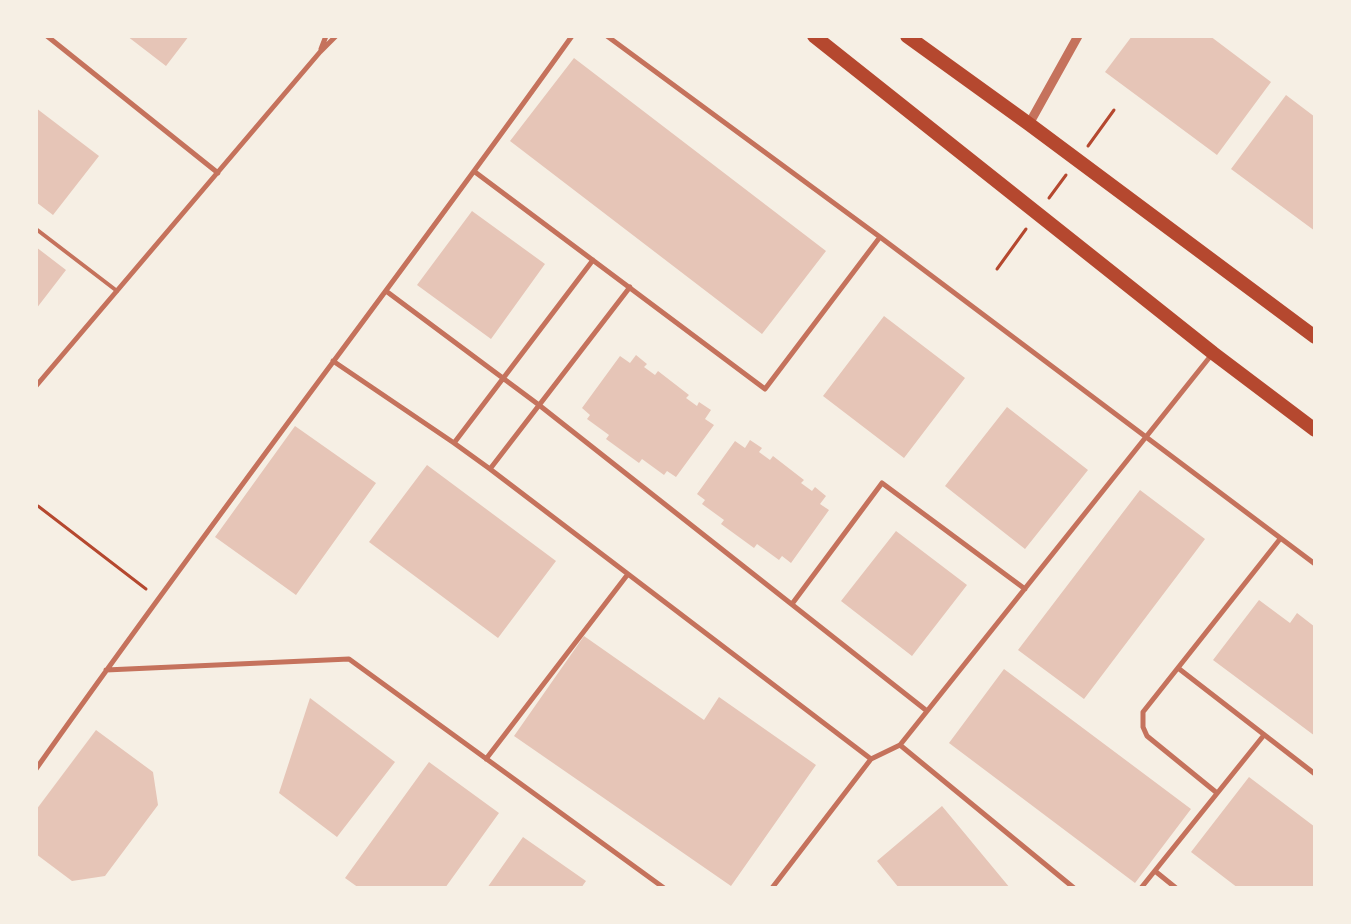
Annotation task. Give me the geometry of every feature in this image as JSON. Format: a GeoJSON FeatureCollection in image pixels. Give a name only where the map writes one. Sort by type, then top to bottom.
{"type":"FeatureCollection","features":[{"type":"Feature","properties":{"kind":"highway"},"geometry":{"type":"LineString","coordinates":[[814,36],[1213,353],[1315,430]]}},
{"type":"Feature","properties":{"kind":"highway"},"geometry":{"type":"LineString","coordinates":[[907,36],[1029,124],[1315,337]]}},
{"type":"Feature","properties":{"kind":"street"},"geometry":{"type":"LineString","coordinates":[[47,36],[218,173]]}},
{"type":"Feature","properties":{"kind":"street"},"geometry":{"type":"LineString","coordinates":[[320,52],[326,36]]}},
{"type":"Feature","properties":{"kind":"street"},"geometry":{"type":"LineString","coordinates":[[36,386],[320,52],[336,36]]}},
{"type":"Feature","properties":{"kind":"street"},"geometry":{"type":"LineString","coordinates":[[36,769],[106,670],[333,361],[475,172],[572,36]]}},
{"type":"Feature","properties":{"kind":"street"},"geometry":{"type":"LineString","coordinates":[[607,36],[1315,564]]}},
{"type":"Feature","properties":{"kind":"street"},"geometry":{"type":"LineString","coordinates":[[1029,124],[1078,36]]}},
{"type":"Feature","properties":{"kind":"street"},"geometry":{"type":"LineString","coordinates":[[475,172],[765,389],[880,238]]}},
{"type":"Feature","properties":{"kind":"street"},"geometry":{"type":"LineString","coordinates":[[454,442],[593,260]]}},
{"type":"Feature","properties":{"kind":"street"},"geometry":{"type":"LineString","coordinates":[[490,469],[630,287]]}},
{"type":"Feature","properties":{"kind":"street"},"geometry":{"type":"LineString","coordinates":[[386,291],[539,405],[927,711]]}},
{"type":"Feature","properties":{"kind":"street"},"geometry":{"type":"LineString","coordinates":[[772,888],[871,759],[900,745],[1213,353]]}},
{"type":"Feature","properties":{"kind":"street"},"geometry":{"type":"LineString","coordinates":[[333,361],[454,442],[871,759]]}},
{"type":"Feature","properties":{"kind":"street"},"geometry":{"type":"LineString","coordinates":[[792,604],[882,483],[1024,590]]}},
{"type":"Feature","properties":{"kind":"street"},"geometry":{"type":"LineString","coordinates":[[1217,793],[1147,736],[1143,727],[1143,712],[1280,539]]}},
{"type":"Feature","properties":{"kind":"street"},"geometry":{"type":"LineString","coordinates":[[486,759],[628,574]]}},
{"type":"Feature","properties":{"kind":"street"},"geometry":{"type":"LineString","coordinates":[[106,670],[349,659],[664,888]]}},
{"type":"Feature","properties":{"kind":"street"},"geometry":{"type":"LineString","coordinates":[[1178,668],[1315,774]]}},
{"type":"Feature","properties":{"kind":"street"},"geometry":{"type":"LineString","coordinates":[[1141,888],[1264,735]]}},
{"type":"Feature","properties":{"kind":"street"},"geometry":{"type":"LineString","coordinates":[[900,745],[1074,888]]}},
{"type":"Feature","properties":{"kind":"street"},"geometry":{"type":"LineString","coordinates":[[1155,871],[1176,888]]}},
{"type":"Feature","properties":{"kind":"lane"},"geometry":{"type":"LineString","coordinates":[[36,229],[117,291]]}},
{"type":"Feature","properties":{"kind":"path"},"geometry":{"type":"LineString","coordinates":[[1085,150],[1114,110]]}},
{"type":"Feature","properties":{"kind":"path"},"geometry":{"type":"LineString","coordinates":[[1044,205],[1067,174]]}},
{"type":"Feature","properties":{"kind":"path"},"geometry":{"type":"LineString","coordinates":[[997,269],[1032,221]]}},
{"type":"Feature","properties":{"kind":"path"},"geometry":{"type":"LineString","coordinates":[[38,506],[159,598]]}},
{"type":"Feature","properties":{"kind":"building"},"geometry":{"type":"Polygon","coordinates":[[[127,36],[189,36],[166,66],[127,36]]]}},
{"type":"Feature","properties":{"kind":"building"},"geometry":{"type":"Polygon","coordinates":[[[1132,36],[1210,36],[1271,82],[1217,155],[1105,72],[1132,36]]]}},
{"type":"Feature","properties":{"kind":"building"},"geometry":{"type":"Polygon","coordinates":[[[574,58],[826,251],[762,334],[510,141],[574,58]]]}},
{"type":"Feature","properties":{"kind":"building"},"geometry":{"type":"Polygon","coordinates":[[[1286,95],[1315,117],[1315,231],[1231,169],[1286,95]]]}},
{"type":"Feature","properties":{"kind":"building"},"geometry":{"type":"Polygon","coordinates":[[[36,108],[99,156],[53,215],[36,202],[36,108]]]}},
{"type":"Feature","properties":{"kind":"building"},"geometry":{"type":"Polygon","coordinates":[[[472,211],[545,264],[491,339],[417,285],[472,211]]]}},
{"type":"Feature","properties":{"kind":"building"},"geometry":{"type":"Polygon","coordinates":[[[36,247],[66,270],[36,309],[36,247]]]}},
{"type":"Feature","properties":{"kind":"building"},"geometry":{"type":"Polygon","coordinates":[[[884,316],[965,378],[904,458],[823,396],[884,316]]]}},
{"type":"Feature","properties":{"kind":"building"},"geometry":{"type":"Polygon","coordinates":[[[636,355],[647,364],[644,367],[655,375],[658,371],[689,395],[686,398],[697,406],[699,402],[711,410],[705,419],[714,425],[676,477],[667,471],[664,475],[642,459],[639,463],[606,439],[609,435],[587,419],[590,415],[582,408],[620,356],[630,363],[636,355]]]}},
{"type":"Feature","properties":{"kind":"building"},"geometry":{"type":"Polygon","coordinates":[[[1007,407],[1088,470],[1025,549],[945,486],[1007,407]]]}},
{"type":"Feature","properties":{"kind":"building"},"geometry":{"type":"Polygon","coordinates":[[[295,426],[376,483],[296,595],[215,537],[295,426]]]}},
{"type":"Feature","properties":{"kind":"building"},"geometry":{"type":"Polygon","coordinates":[[[750,440],[762,448],[759,452],[770,460],[773,456],[804,480],[801,483],[812,491],[815,487],[826,496],[820,504],[829,510],[791,563],[782,556],[779,560],[757,544],[754,548],[721,524],[724,520],[702,504],[705,500],[697,494],[735,441],[745,448],[750,440]]]}},
{"type":"Feature","properties":{"kind":"building"},"geometry":{"type":"Polygon","coordinates":[[[427,465],[556,561],[498,638],[369,542],[427,465]]]}},
{"type":"Feature","properties":{"kind":"building"},"geometry":{"type":"Polygon","coordinates":[[[1140,490],[1205,539],[1084,699],[1018,650],[1140,490]]]}},
{"type":"Feature","properties":{"kind":"building"},"geometry":{"type":"Polygon","coordinates":[[[896,531],[967,585],[912,656],[841,601],[896,531]]]}},
{"type":"Feature","properties":{"kind":"building"},"geometry":{"type":"Polygon","coordinates":[[[1259,600],[1290,623],[1297,613],[1315,627],[1315,736],[1213,660],[1259,600]]]}},
{"type":"Feature","properties":{"kind":"building"},"geometry":{"type":"Polygon","coordinates":[[[584,636],[704,720],[719,697],[816,765],[731,886],[514,736],[584,636]]]}},
{"type":"Feature","properties":{"kind":"building"},"geometry":{"type":"Polygon","coordinates":[[[1004,669],[1191,809],[1135,883],[949,743],[1004,669]]]}},
{"type":"Feature","properties":{"kind":"building"},"geometry":{"type":"Polygon","coordinates":[[[310,698],[395,762],[337,837],[279,793],[310,698]]]}},
{"type":"Feature","properties":{"kind":"building"},"geometry":{"type":"Polygon","coordinates":[[[96,730],[153,772],[158,805],[105,876],[72,881],[36,854],[36,810],[96,730]]]}},
{"type":"Feature","properties":{"kind":"building"},"geometry":{"type":"Polygon","coordinates":[[[429,762],[499,813],[445,888],[359,888],[345,878],[429,762]]]}},
{"type":"Feature","properties":{"kind":"building"},"geometry":{"type":"Polygon","coordinates":[[[1249,777],[1315,827],[1315,888],[1238,888],[1191,852],[1249,777]]]}},
{"type":"Feature","properties":{"kind":"building"},"geometry":{"type":"Polygon","coordinates":[[[942,806],[1010,888],[899,888],[877,861],[942,806]]]}},
{"type":"Feature","properties":{"kind":"building"},"geometry":{"type":"Polygon","coordinates":[[[523,837],[586,881],[581,888],[487,888],[523,837]]]}}]}
